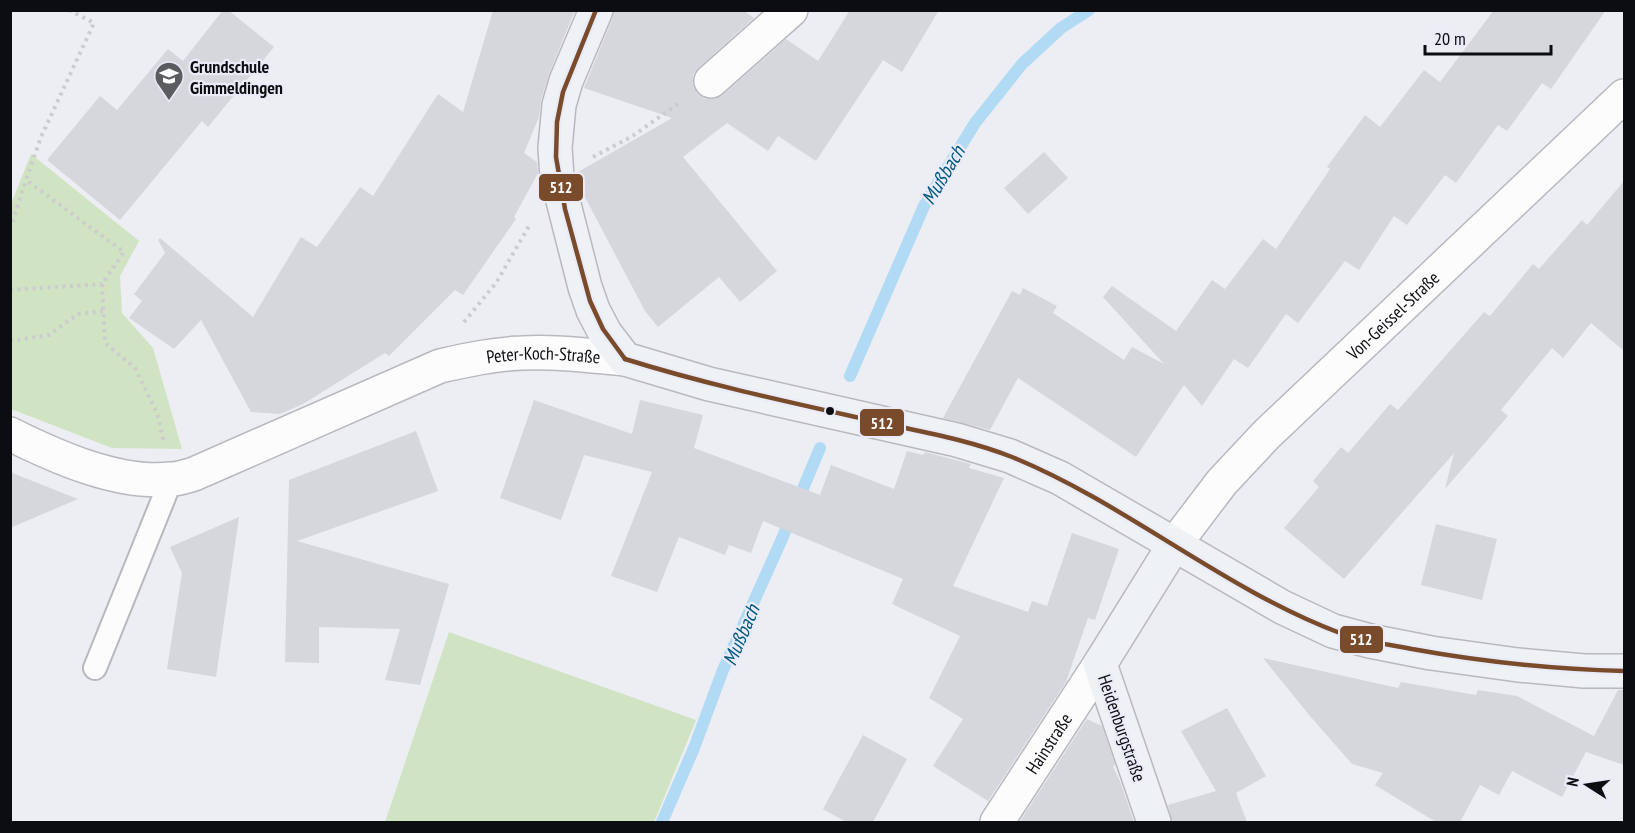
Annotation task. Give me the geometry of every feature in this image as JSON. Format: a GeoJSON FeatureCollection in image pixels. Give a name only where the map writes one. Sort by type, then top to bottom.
{"type":"FeatureCollection","features":[{"type":"Feature","properties":{"kind":"street"},"geometry":{"type":"LineString","coordinates":[[596,10],[559,105],[555,148],[557,177],[593,310],[605,333],[625,359]]}},
{"type":"Feature","properties":{"kind":"street"},"geometry":{"type":"LineString","coordinates":[[711,81],[791,10]]}},
{"type":"Feature","properties":{"kind":"street","name":"Von-Geissel-Straße"},"geometry":{"type":"LineString","coordinates":[[1174,545],[1222,482],[1266,435],[1624,96]]}},
{"type":"Feature","properties":{"kind":"street","name":"Peter-Koch-Straße"},"geometry":{"type":"LineString","coordinates":[[10,434],[58,457],[86,467],[140,478],[171,480],[194,474],[440,366],[481,357],[524,353],[625,359],[708,384],[957,440],[1010,456],[1060,478],[1282,607],[1333,631],[1360,639],[1431,653],[1518,665],[1624,672]]}},
{"type":"Feature","properties":{"kind":"street","name":"Heidenburgstraße"},"geometry":{"type":"LineString","coordinates":[[1154,822],[1100,664],[1174,545]]}},
{"type":"Feature","properties":{"kind":"street","name":"Hainstraße"},"geometry":{"type":"LineString","coordinates":[[997,822],[1100,664]]}},
{"type":"Feature","properties":{"kind":"lane"},"geometry":{"type":"LineString","coordinates":[[95,668],[171,480]]}},
{"type":"Feature","properties":{"kind":"path"},"geometry":{"type":"LineString","coordinates":[[10,229],[41,136],[94,23],[69,10]]}},
{"type":"Feature","properties":{"kind":"path"},"geometry":{"type":"LineString","coordinates":[[440,366],[446,345],[496,282],[557,177],[631,137],[711,81]]}},
{"type":"Feature","properties":{"kind":"path"},"geometry":{"type":"LineString","coordinates":[[26,180],[124,252],[102,284],[105,343],[135,368],[158,413],[164,446]]}},
{"type":"Feature","properties":{"kind":"path"},"geometry":{"type":"LineString","coordinates":[[10,290],[102,284]]}},
{"type":"Feature","properties":{"kind":"path"},"geometry":{"type":"LineString","coordinates":[[10,341],[49,335],[78,314],[104,311]]}},
{"type":"Feature","properties":{"kind":"green space"},"geometry":{"type":"Polygon","coordinates":[[[31,154],[139,241],[120,276],[122,313],[153,348],[182,449],[112,448],[11,409],[11,204],[31,154]]]}},
{"type":"Feature","properties":{"kind":"green space"},"geometry":{"type":"Polygon","coordinates":[[[449,632],[696,720],[654,822],[385,822],[449,632]]]}},
{"type":"Feature","properties":{"kind":"building"},"geometry":{"type":"Polygon","coordinates":[[[223,10],[228,10],[274,47],[208,127],[202,121],[120,220],[47,160],[100,96],[117,110],[168,49],[183,61],[223,10]]]}},
{"type":"Feature","properties":{"kind":"building"},"geometry":{"type":"Polygon","coordinates":[[[493,10],[575,10],[549,74],[541,100],[539,117],[524,153],[537,162],[538,173],[514,217],[516,219],[463,295],[455,290],[389,356],[385,353],[303,404],[280,414],[251,412],[201,320],[174,349],[129,318],[142,301],[134,294],[165,253],[158,240],[160,238],[253,317],[301,237],[317,247],[360,187],[373,196],[438,94],[463,112],[493,10]]]}},
{"type":"Feature","properties":{"kind":"building"},"geometry":{"type":"Polygon","coordinates":[[[614,10],[743,10],[754,18],[693,75],[693,84],[697,93],[705,99],[714,99],[723,95],[786,39],[818,61],[850,10],[939,10],[902,72],[883,60],[816,161],[778,136],[768,151],[727,123],[683,157],[777,271],[740,302],[719,277],[658,327],[645,311],[578,184],[578,172],[672,118],[584,88],[614,10]]]}},
{"type":"Feature","properties":{"kind":"building"},"geometry":{"type":"Polygon","coordinates":[[[1494,10],[1606,10],[1551,89],[1542,83],[1507,131],[1498,125],[1456,183],[1445,175],[1407,225],[1394,216],[1359,270],[1345,261],[1298,323],[1286,314],[1248,368],[1234,359],[1202,406],[1184,385],[1136,457],[1018,378],[990,430],[943,418],[1012,291],[1020,295],[1023,288],[1057,306],[1053,313],[1124,360],[1132,347],[1164,364],[1103,297],[1112,286],[1176,331],[1212,280],[1225,289],[1263,239],[1276,249],[1330,169],[1327,167],[1365,115],[1380,127],[1424,70],[1440,82],[1494,10]]]}},
{"type":"Feature","properties":{"kind":"building"},"geometry":{"type":"Polygon","coordinates":[[[1044,152],[1068,178],[1028,214],[1004,188],[1044,152]]]}},
{"type":"Feature","properties":{"kind":"building"},"geometry":{"type":"Polygon","coordinates":[[[1624,181],[1624,351],[1591,323],[1563,358],[1552,348],[1501,410],[1508,416],[1445,489],[1454,453],[1344,579],[1284,528],[1319,487],[1313,481],[1341,447],[1348,453],[1390,404],[1398,410],[1484,312],[1490,316],[1533,264],[1539,269],[1582,220],[1587,225],[1624,181]]]}},
{"type":"Feature","properties":{"kind":"building"},"geometry":{"type":"Polygon","coordinates":[[[534,400],[632,434],[640,400],[703,415],[694,448],[820,495],[831,465],[894,489],[907,451],[923,455],[925,452],[971,464],[969,468],[1004,478],[953,586],[1028,612],[1032,601],[1047,606],[1072,533],[1119,549],[1095,620],[1088,618],[1066,682],[988,801],[933,766],[963,719],[929,698],[960,636],[892,604],[903,579],[763,521],[751,553],[729,545],[725,555],[679,537],[657,592],[611,576],[652,472],[584,455],[561,520],[500,498],[534,400]]]}},
{"type":"Feature","properties":{"kind":"building"},"geometry":{"type":"Polygon","coordinates":[[[416,431],[438,491],[297,541],[449,584],[420,685],[385,680],[400,629],[319,627],[319,663],[285,662],[289,480],[416,431]]]}},
{"type":"Feature","properties":{"kind":"building"},"geometry":{"type":"Polygon","coordinates":[[[10,472],[78,499],[10,528],[10,472]]]}},
{"type":"Feature","properties":{"kind":"building"},"geometry":{"type":"Polygon","coordinates":[[[239,517],[216,677],[167,669],[182,573],[170,547],[239,517]]]}},
{"type":"Feature","properties":{"kind":"building"},"geometry":{"type":"Polygon","coordinates":[[[1436,524],[1497,539],[1482,600],[1421,585],[1436,524]]]}},
{"type":"Feature","properties":{"kind":"building"},"geometry":{"type":"Polygon","coordinates":[[[1263,658],[1398,688],[1401,682],[1476,695],[1478,690],[1517,696],[1594,736],[1618,690],[1624,690],[1624,765],[1586,752],[1562,797],[1512,771],[1499,795],[1480,785],[1460,822],[1436,822],[1375,785],[1383,773],[1352,764],[1263,658]]]}},
{"type":"Feature","properties":{"kind":"building"},"geometry":{"type":"Polygon","coordinates":[[[1227,708],[1266,776],[1236,793],[1247,822],[1172,822],[1168,805],[1216,791],[1181,731],[1227,708]]]}},
{"type":"Feature","properties":{"kind":"building"},"geometry":{"type":"Polygon","coordinates":[[[1087,719],[1102,726],[1115,764],[1113,767],[1134,822],[1020,821],[1087,719]]]}},
{"type":"Feature","properties":{"kind":"building"},"geometry":{"type":"Polygon","coordinates":[[[863,735],[907,759],[873,822],[846,822],[823,809],[863,735]]]}},
{"type":"Feature","properties":{"kind":"waterway","name":"Mußbach"},"geometry":{"type":"LineString","coordinates":[[850,376],[924,206],[975,123],[1022,64],[1061,28],[1089,10]]}},
{"type":"Feature","properties":{"kind":"waterway","name":"Mußbach"},"geometry":{"type":"LineString","coordinates":[[662,822],[694,748],[723,670],[820,448]]}},
{"type":"Feature","properties":{"kind":"transit line","name":"512"},"geometry":{"type":"LineString","coordinates":[[596,10],[563,92],[557,122],[556,157],[565,209],[590,301],[603,329],[625,359]]}},
{"type":"Feature","properties":{"kind":"transit line","name":"512"},"geometry":{"type":"LineString","coordinates":[[625,359],[751,393],[963,441],[1012,457],[1095,498],[1256,594],[1297,615],[1349,636],[1439,654],[1492,661],[1544,667],[1624,671]]}},
{"type":"Feature","properties":{"kind":"place","name":"Grundschule Gimmeldingen"},"geometry":{"type":"Point","coordinates":[169,102]}}]}
